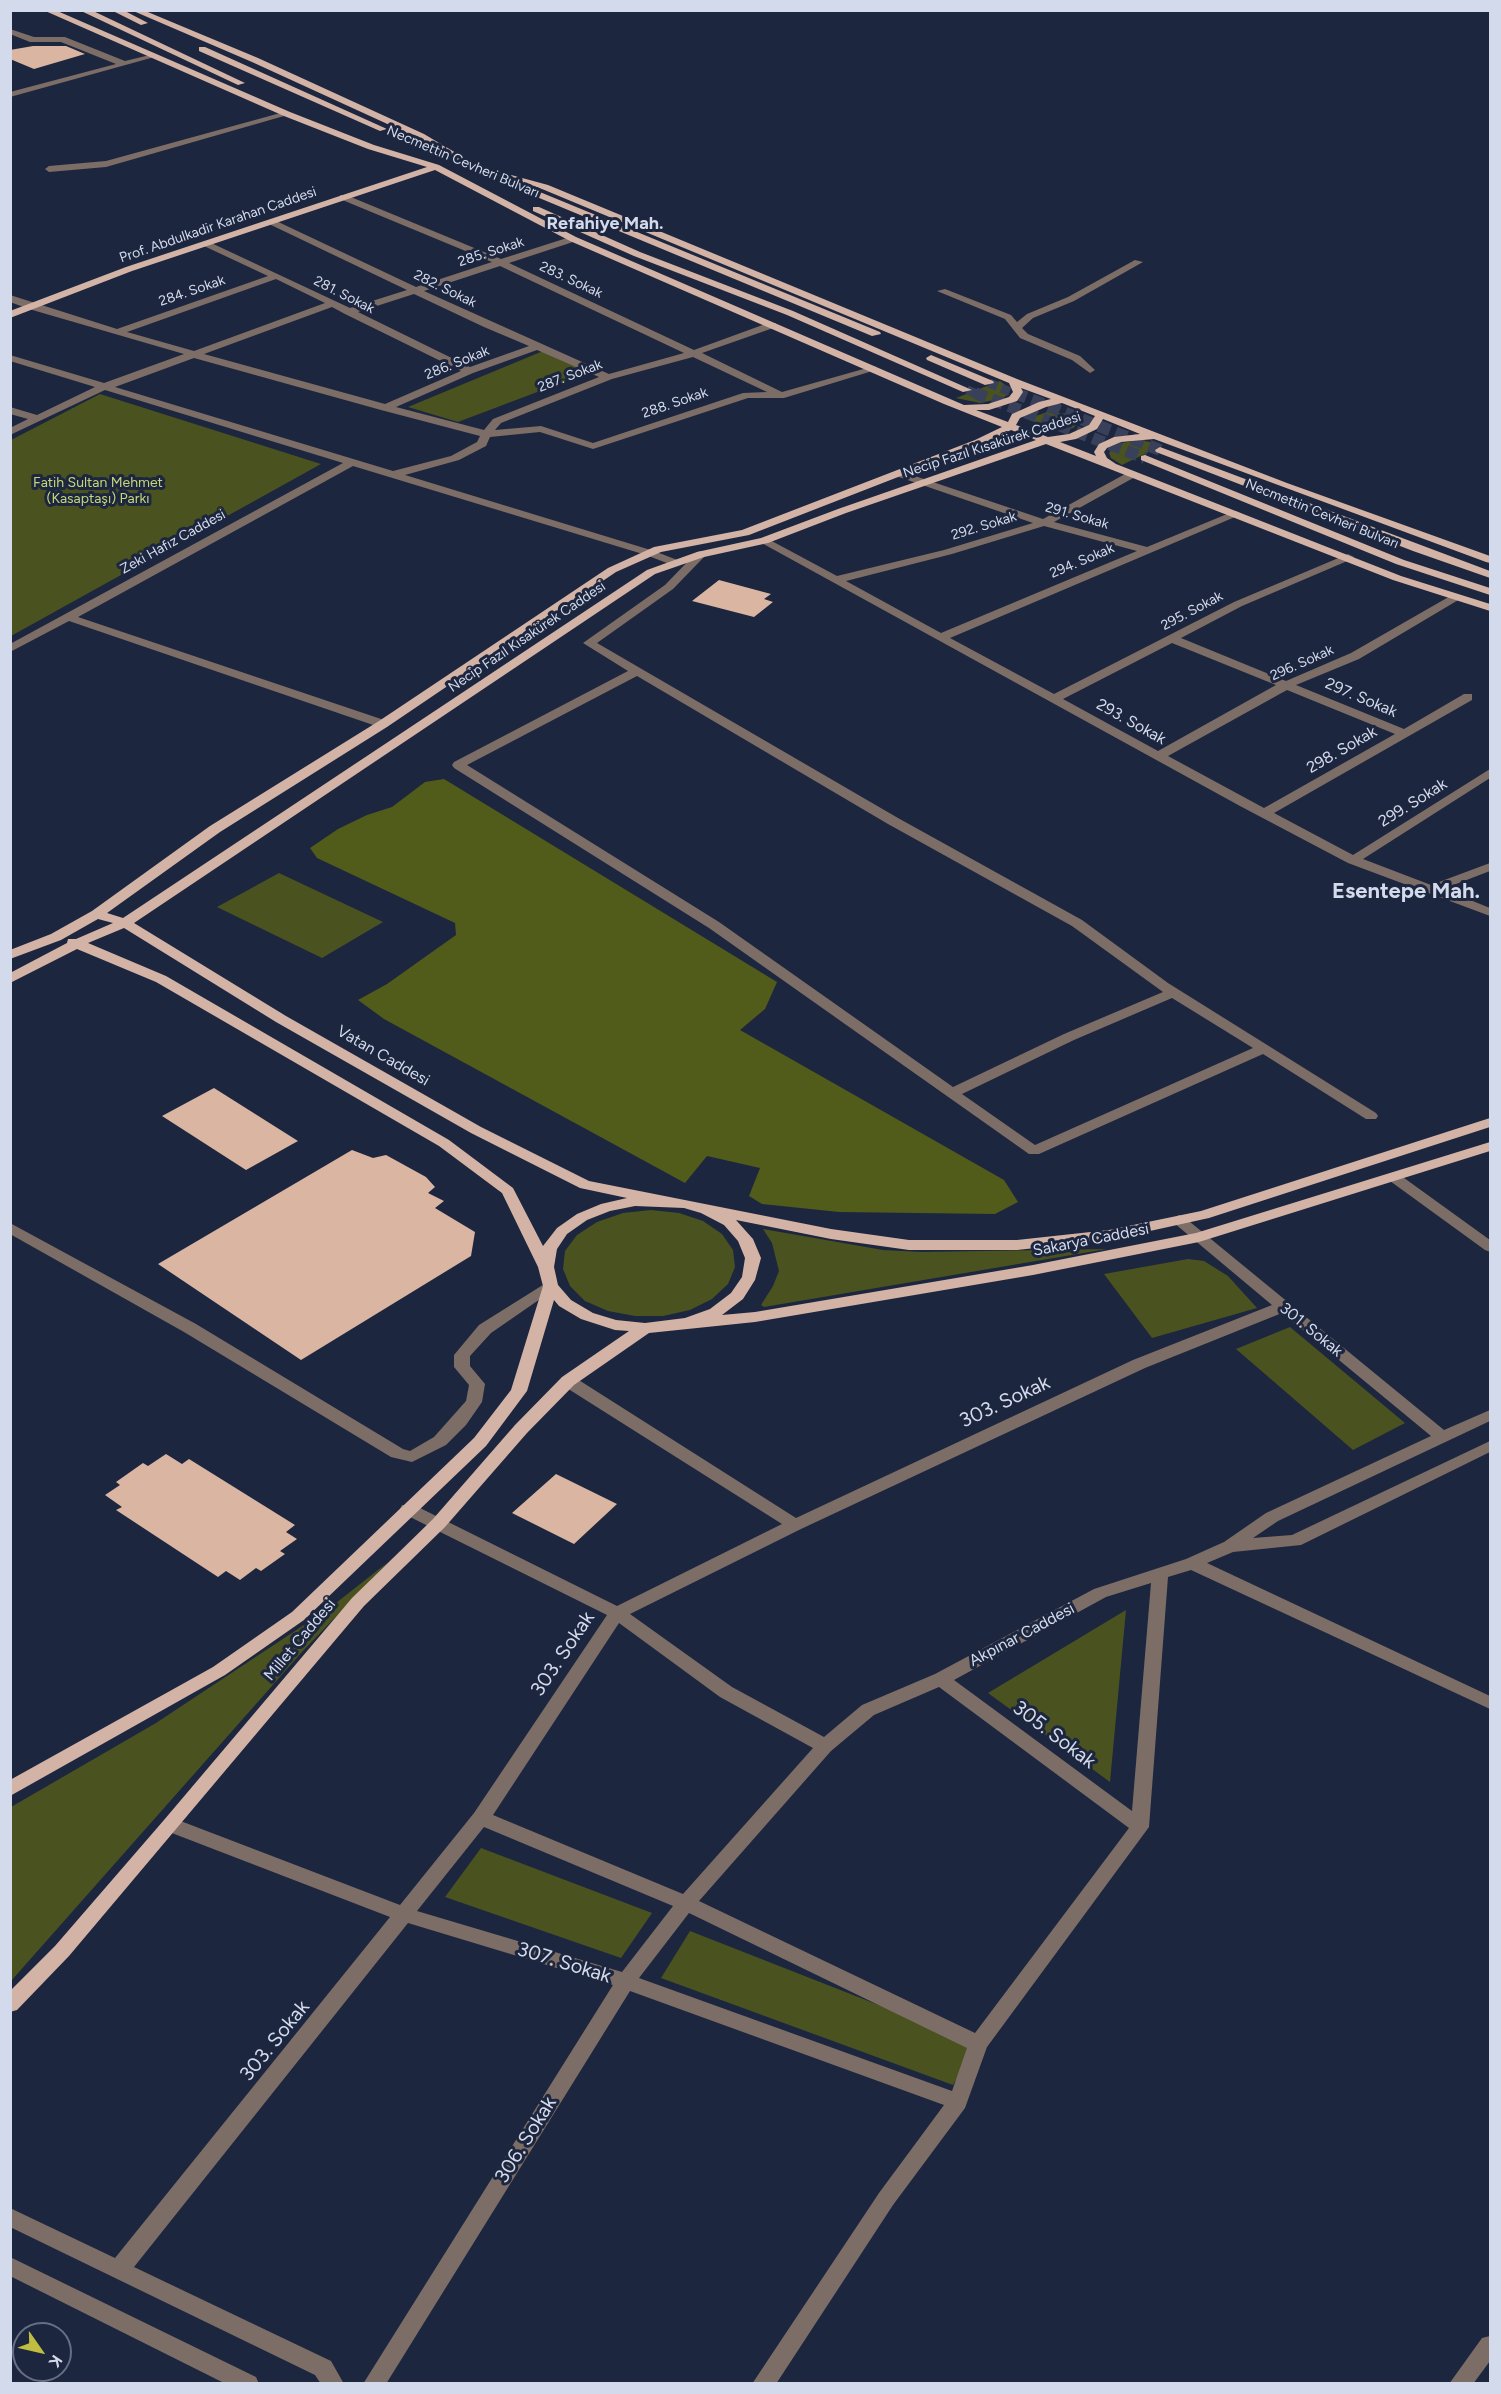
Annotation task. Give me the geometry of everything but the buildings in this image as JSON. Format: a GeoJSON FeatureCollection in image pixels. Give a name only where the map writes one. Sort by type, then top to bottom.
{"type":"FeatureCollection","features":[{"type":"Feature","properties":{"kind":"main road"},"geometry":{"type":"LineString","coordinates":[[47,10],[287,114],[371,147],[436,166],[573,239],[948,402],[1397,578],[1491,608]]}},
{"type":"Feature","properties":{"kind":"main road","name":"Necmettin Cevheri Bulvarı"},"geometry":{"type":"LineString","coordinates":[[83,10],[301,110],[637,254],[790,314],[968,390]]}},
{"type":"Feature","properties":{"kind":"main road","name":"Necmettin Cevheri Bulvarı"},"geometry":{"type":"LineString","coordinates":[[115,10],[321,104],[645,241],[811,307],[989,382]]}},
{"type":"Feature","properties":{"kind":"main road"},"geometry":{"type":"LineString","coordinates":[[135,10],[355,105],[420,136],[475,168],[545,187],[1013,381],[1392,527],[1491,560]]}},
{"type":"Feature","properties":{"kind":"main road","name":"Prof. Abdulkadir Karahan Caddesi"},"geometry":{"type":"LineString","coordinates":[[10,315],[129,269],[436,166]]}},
{"type":"Feature","properties":{"kind":"main road"},"geometry":{"type":"LineString","coordinates":[[948,402],[980,407],[1003,404],[1013,399],[1018,392],[1013,381]]}},
{"type":"Feature","properties":{"kind":"main road","name":"Necip Fazıl Kısakürek Caddesi"},"geometry":{"type":"LineString","coordinates":[[13,952],[56,937],[97,914],[215,829],[383,724],[612,570],[658,549],[745,533],[900,474],[1010,427],[1017,416],[1043,404],[1064,400]]}},
{"type":"Feature","properties":{"kind":"main road","name":"Necip Fazıl Kısakürek Caddesi"},"geometry":{"type":"LineString","coordinates":[[10,979],[77,943],[125,923],[651,572],[701,554],[764,541],[1045,441],[1072,437],[1093,427],[1101,414]]}},
{"type":"Feature","properties":{"kind":"main road"},"geometry":{"type":"LineString","coordinates":[[1115,468],[1103,460],[1099,452],[1103,446],[1118,439],[1134,436],[1174,442]]}},
{"type":"Feature","properties":{"kind":"main road","name":"Necmettin Cevheri Bulvarı"},"geometry":{"type":"LineString","coordinates":[[1160,450],[1417,549],[1491,574]]}},
{"type":"Feature","properties":{"kind":"main road","name":"Necmettin Cevheri Bulvarı"},"geometry":{"type":"LineString","coordinates":[[1145,458],[1400,562],[1491,592]]}},
{"type":"Feature","properties":{"kind":"main road","name":"Vatan Caddesi"},"geometry":{"type":"LineString","coordinates":[[97,914],[125,923],[281,1019],[486,1135],[585,1185],[664,1201]]}},
{"type":"Feature","properties":{"kind":"main road"},"geometry":{"type":"LineString","coordinates":[[56,937],[77,943],[161,979],[444,1143],[508,1191],[546,1267],[551,1286],[565,1303],[587,1316],[615,1325],[645,1328],[688,1323],[716,1312],[738,1296],[750,1278],[753,1258],[745,1239],[729,1222],[706,1209],[664,1201],[635,1201],[606,1207],[582,1217],[562,1231],[549,1249],[546,1267]]}},
{"type":"Feature","properties":{"kind":"main road","name":"Sakarya Caddesi"},"geometry":{"type":"LineString","coordinates":[[706,1209],[820,1232],[909,1245],[1017,1245],[1109,1235],[1204,1215],[1491,1122]]}},
{"type":"Feature","properties":{"kind":"main road","name":"Sakarya Caddesi"},"geometry":{"type":"LineString","coordinates":[[688,1323],[755,1317],[1033,1270],[1199,1237],[1395,1178],[1491,1146]]}},
{"type":"Feature","properties":{"kind":"main road","name":"Millet Caddesi"},"geometry":{"type":"LineString","coordinates":[[10,1789],[219,1671],[298,1616],[480,1442],[519,1391],[551,1286]]}},
{"type":"Feature","properties":{"kind":"main road","name":"Millet Caddesi"},"geometry":{"type":"LineString","coordinates":[[10,2004],[62,1951],[358,1602],[438,1523],[521,1429],[568,1381],[645,1328]]}},
{"type":"Feature","properties":{"kind":"street"},"geometry":{"type":"LineString","coordinates":[[10,31],[33,40],[62,39],[124,64]]}},
{"type":"Feature","properties":{"kind":"street"},"geometry":{"type":"LineString","coordinates":[[10,95],[154,56]]}},
{"type":"Feature","properties":{"kind":"street"},"geometry":{"type":"LineString","coordinates":[[49,169],[106,164],[287,114]]}},
{"type":"Feature","properties":{"kind":"street","name":"283. Sokak"},"geometry":{"type":"LineString","coordinates":[[343,197],[502,263],[784,395]]}},
{"type":"Feature","properties":{"kind":"street","name":"282. Sokak"},"geometry":{"type":"LineString","coordinates":[[272,222],[488,325],[608,377]]}},
{"type":"Feature","properties":{"kind":"street","name":"285. Sokak"},"geometry":{"type":"LineString","coordinates":[[348,312],[573,239]]}},
{"type":"Feature","properties":{"kind":"street","name":"281. Sokak"},"geometry":{"type":"LineString","coordinates":[[207,244],[469,371]]}},
{"type":"Feature","properties":{"kind":"street"},"geometry":{"type":"LineString","coordinates":[[1017,328],[1030,316],[1071,299],[1138,262]]}},
{"type":"Feature","properties":{"kind":"street","name":"284. Sokak"},"geometry":{"type":"LineString","coordinates":[[117,332],[276,276]]}},
{"type":"Feature","properties":{"kind":"street"},"geometry":{"type":"LineString","coordinates":[[942,291],[1008,317],[1024,336],[1076,358],[1090,370]]}},
{"type":"Feature","properties":{"kind":"street","name":"288. Sokak"},"geometry":{"type":"LineString","coordinates":[[10,298],[32,307],[193,354],[486,434],[541,429],[593,446],[747,395],[784,395],[874,369]]}},
{"type":"Feature","properties":{"kind":"street"},"geometry":{"type":"LineString","coordinates":[[10,432],[104,387],[332,304]]}},
{"type":"Feature","properties":{"kind":"street","name":"287. Sokak"},"geometry":{"type":"LineString","coordinates":[[392,475],[455,458],[482,444],[486,434],[497,422],[608,377],[694,353],[772,325]]}},
{"type":"Feature","properties":{"kind":"street","name":"286. Sokak"},"geometry":{"type":"LineString","coordinates":[[385,408],[469,371],[539,346]]}},
{"type":"Feature","properties":{"kind":"street"},"geometry":{"type":"LineString","coordinates":[[10,358],[650,553],[676,563]]}},
{"type":"Feature","properties":{"kind":"street"},"geometry":{"type":"LineString","coordinates":[[10,410],[38,418]]}},
{"type":"Feature","properties":{"kind":"street","name":"Zeki Hafız Caddesi"},"geometry":{"type":"LineString","coordinates":[[10,649],[351,463]]}},
{"type":"Feature","properties":{"kind":"street","name":"291. Sokak"},"geometry":{"type":"LineString","coordinates":[[900,474],[1044,523],[1145,550]]}},
{"type":"Feature","properties":{"kind":"street","name":"292. Sokak"},"geometry":{"type":"LineString","coordinates":[[836,580],[948,552],[1044,523],[1131,475]]}},
{"type":"Feature","properties":{"kind":"street","name":"294. Sokak"},"geometry":{"type":"LineString","coordinates":[[941,637],[1236,514]]}},
{"type":"Feature","properties":{"kind":"street","name":"293. Sokak"},"geometry":{"type":"LineString","coordinates":[[764,541],[1353,860],[1491,912]]}},
{"type":"Feature","properties":{"kind":"street"},"geometry":{"type":"LineString","coordinates":[[701,554],[669,587],[589,643],[894,821],[1077,923],[1174,992],[1371,1116]]}},
{"type":"Feature","properties":{"kind":"street","name":"295. Sokak"},"geometry":{"type":"LineString","coordinates":[[1054,699],[1238,604],[1348,557]]}},
{"type":"Feature","properties":{"kind":"street","name":"296. Sokak"},"geometry":{"type":"LineString","coordinates":[[1159,756],[1286,685],[1355,656],[1456,597]]}},
{"type":"Feature","properties":{"kind":"street"},"geometry":{"type":"LineString","coordinates":[[68,617],[383,724]]}},
{"type":"Feature","properties":{"kind":"street","name":"297. Sokak"},"geometry":{"type":"LineString","coordinates":[[1173,639],[1404,734]]}},
{"type":"Feature","properties":{"kind":"street"},"geometry":{"type":"LineString","coordinates":[[637,671],[458,765],[714,925],[1034,1151],[1265,1048]]}},
{"type":"Feature","properties":{"kind":"street","name":"298. Sokak"},"geometry":{"type":"LineString","coordinates":[[1265,813],[1467,697]]}},
{"type":"Feature","properties":{"kind":"street","name":"299. Sokak"},"geometry":{"type":"LineString","coordinates":[[1353,860],[1491,773]]}},
{"type":"Feature","properties":{"kind":"street"},"geometry":{"type":"LineString","coordinates":[[1432,889],[1491,867]]}},
{"type":"Feature","properties":{"kind":"street"},"geometry":{"type":"LineString","coordinates":[[952,1093],[1069,1037],[1174,992]]}},
{"type":"Feature","properties":{"kind":"street"},"geometry":{"type":"LineString","coordinates":[[1395,1178],[1491,1247]]}},
{"type":"Feature","properties":{"kind":"street","name":"301. Sokak"},"geometry":{"type":"LineString","coordinates":[[1179,1220],[1443,1438]]}},
{"type":"Feature","properties":{"kind":"street"},"geometry":{"type":"LineString","coordinates":[[11,1229],[190,1328],[397,1453],[412,1457],[440,1441],[460,1421],[474,1402],[477,1384],[462,1367],[462,1355],[484,1329],[551,1286]]}},
{"type":"Feature","properties":{"kind":"street","name":"303. Sokak"},"geometry":{"type":"LineString","coordinates":[[120,2268],[481,1818],[617,1613],[795,1525],[1139,1364],[1282,1307]]}},
{"type":"Feature","properties":{"kind":"street"},"geometry":{"type":"LineString","coordinates":[[568,1381],[795,1525]]}},
{"type":"Feature","properties":{"kind":"street","name":"Akpınar Caddesi"},"geometry":{"type":"LineString","coordinates":[[825,1746],[868,1710],[941,1679],[1100,1593],[1191,1563],[1230,1546],[1272,1517],[1491,1415]]}},
{"type":"Feature","properties":{"kind":"street","name":"Akpınar Caddesi"},"geometry":{"type":"LineString","coordinates":[[1230,1546],[1295,1541],[1491,1446]]}},
{"type":"Feature","properties":{"kind":"street"},"geometry":{"type":"LineString","coordinates":[[408,1509],[617,1613],[726,1692],[825,1746]]}},
{"type":"Feature","properties":{"kind":"street"},"geometry":{"type":"LineString","coordinates":[[1191,1563],[1491,1703]]}},
{"type":"Feature","properties":{"kind":"street"},"geometry":{"type":"LineString","coordinates":[[763,2384],[886,2199],[958,2102],[978,2044],[1140,1827],[1160,1574]]}},
{"type":"Feature","properties":{"kind":"street","name":"305. Sokak"},"geometry":{"type":"LineString","coordinates":[[941,1679],[1140,1827]]}},
{"type":"Feature","properties":{"kind":"street","name":"306. Sokak"},"geometry":{"type":"LineString","coordinates":[[374,2384],[626,1981],[686,1903],[825,1746]]}},
{"type":"Feature","properties":{"kind":"street"},"geometry":{"type":"LineString","coordinates":[[481,1818],[686,1903],[978,2044]]}},
{"type":"Feature","properties":{"kind":"street","name":"307. Sokak"},"geometry":{"type":"LineString","coordinates":[[171,1825],[405,1915],[626,1981],[958,2102]]}},
{"type":"Feature","properties":{"kind":"street"},"geometry":{"type":"LineString","coordinates":[[10,2217],[120,2268],[323,2368],[333,2384]]}},
{"type":"Feature","properties":{"kind":"street"},"geometry":{"type":"LineString","coordinates":[[10,2266],[248,2384]]}},
{"type":"Feature","properties":{"kind":"street"},"geometry":{"type":"LineString","coordinates":[[1460,2384],[1491,2345]]}},
{"type":"Feature","properties":{"kind":"green space"},"geometry":{"type":"Polygon","coordinates":[[[543,351],[590,372],[458,422],[408,407],[543,351]]]}},
{"type":"Feature","properties":{"kind":"green space"},"geometry":{"type":"Polygon","coordinates":[[[1000,381],[1008,387],[1007,395],[1003,398],[980,403],[956,398],[1000,381]]]}},
{"type":"Feature","properties":{"kind":"green space","name":"Fatih Sultan Mehmet (Kasaptaşı) Parkı"},"geometry":{"type":"Polygon","coordinates":[[[100,394],[321,464],[11,636],[11,440],[100,394]]]}},
{"type":"Feature","properties":{"kind":"green space"},"geometry":{"type":"Polygon","coordinates":[[[1047,412],[1075,416],[1079,423],[1073,428],[1060,431],[1046,430],[1036,425],[1034,419],[1047,412]]]}},
{"type":"Feature","properties":{"kind":"green space"},"geometry":{"type":"Polygon","coordinates":[[[1141,440],[1163,445],[1122,465],[1111,458],[1109,453],[1115,444],[1141,440]]]}},
{"type":"Feature","properties":{"kind":"green space"},"geometry":{"type":"Polygon","coordinates":[[[444,779],[777,982],[765,1009],[740,1030],[1004,1180],[1018,1202],[995,1214],[839,1212],[762,1204],[749,1196],[760,1168],[707,1156],[685,1183],[384,1019],[358,1000],[387,984],[456,935],[455,923],[317,858],[310,848],[338,829],[367,815],[392,807],[425,782],[444,779]]]}},
{"type":"Feature","properties":{"kind":"green space"},"geometry":{"type":"Polygon","coordinates":[[[279,873],[383,922],[322,958],[217,907],[279,873]]]}},
{"type":"Feature","properties":{"kind":"green space"},"geometry":{"type":"Polygon","coordinates":[[[651,1210],[679,1213],[703,1221],[722,1234],[733,1250],[735,1267],[728,1284],[712,1299],[690,1310],[663,1316],[635,1316],[608,1311],[585,1301],[570,1286],[563,1269],[565,1251],[577,1235],[597,1222],[623,1213],[651,1210]]]}},
{"type":"Feature","properties":{"kind":"green space"},"geometry":{"type":"Polygon","coordinates":[[[763,1229],[883,1250],[921,1252],[1107,1249],[764,1307],[761,1305],[779,1271],[772,1243],[763,1229]]]}},
{"type":"Feature","properties":{"kind":"green space"},"geometry":{"type":"Polygon","coordinates":[[[1188,1259],[1204,1261],[1228,1276],[1257,1308],[1152,1338],[1104,1274],[1188,1259]]]}},
{"type":"Feature","properties":{"kind":"green space"},"geometry":{"type":"Polygon","coordinates":[[[1290,1327],[1405,1423],[1353,1450],[1236,1349],[1290,1327]]]}},
{"type":"Feature","properties":{"kind":"green space"},"geometry":{"type":"Polygon","coordinates":[[[388,1562],[302,1652],[11,1981],[11,1807],[156,1723],[331,1607],[388,1562]]]}},
{"type":"Feature","properties":{"kind":"green space"},"geometry":{"type":"Polygon","coordinates":[[[1126,1610],[1110,1782],[988,1693],[1126,1610]]]}},
{"type":"Feature","properties":{"kind":"green space"},"geometry":{"type":"Polygon","coordinates":[[[481,1848],[652,1913],[621,1958],[445,1897],[481,1848]]]}},
{"type":"Feature","properties":{"kind":"green space"},"geometry":{"type":"Polygon","coordinates":[[[690,1931],[978,2044],[953,2085],[661,1978],[690,1931]]]}},
{"type":"Feature","properties":{"kind":"tunnel"},"geometry":{"type":"LineString","coordinates":[[989,383],[1018,395]]}},
{"type":"Feature","properties":{"kind":"tunnel"},"geometry":{"type":"LineString","coordinates":[[967,390],[979,395]]}},
{"type":"Feature","properties":{"kind":"tunnel"},"geometry":{"type":"LineString","coordinates":[[975,393],[1145,458]]}},
{"type":"Feature","properties":{"kind":"tunnel"},"geometry":{"type":"LineString","coordinates":[[1015,393],[1160,450]]}},
{"type":"Feature","properties":{"kind":"district","name":"Refahiye Mah."},"geometry":{"type":"Point","coordinates":[605,224]}},
{"type":"Feature","properties":{"kind":"district","name":"Esentepe Mah."},"geometry":{"type":"Point","coordinates":[1406,892]}}]}
